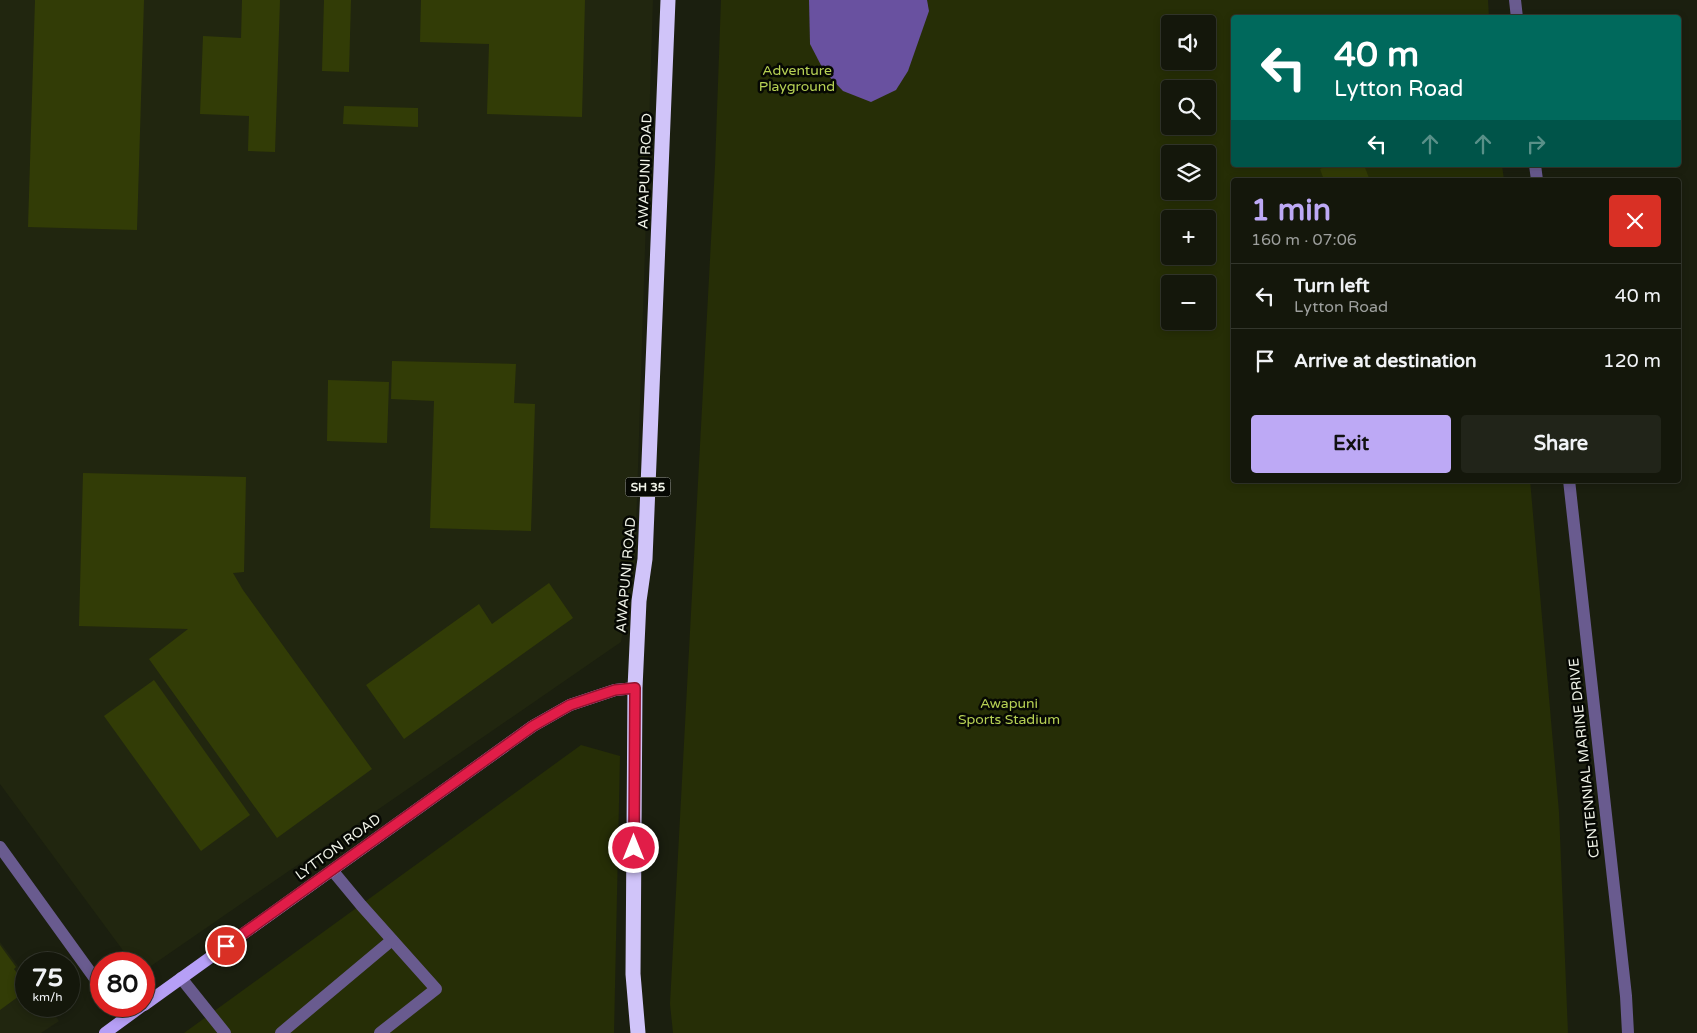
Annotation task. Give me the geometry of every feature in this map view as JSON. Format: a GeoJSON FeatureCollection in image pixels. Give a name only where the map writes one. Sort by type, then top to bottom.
{"type":"FeatureCollection","features":[{"type":"Feature","properties":{"kind":"highway","name":"AWAPUNI ROAD"},"geometry":{"type":"LineString","coordinates":[[638,1033],[633,974],[635,688],[639,601],[645,559],[668,0]]}},
{"type":"Feature","properties":{"kind":"main road","name":"LYTTON ROAD"},"geometry":{"type":"LineString","coordinates":[[155,997],[533,726],[570,705],[615,690],[635,688]]}},
{"type":"Feature","properties":{"kind":"main road","name":"LYTTON ROAD"},"geometry":{"type":"LineString","coordinates":[[105,1033],[125,1018]]}},
{"type":"Feature","properties":{"kind":"street"},"geometry":{"type":"LineString","coordinates":[[1515,0],[1517,15]]}},
{"type":"Feature","properties":{"kind":"street","name":"CENTENNIAL MARINE DRIVE"},"geometry":{"type":"LineString","coordinates":[[1569,483],[1626,996],[1628,1033]]}},
{"type":"Feature","properties":{"kind":"street"},"geometry":{"type":"LineString","coordinates":[[0,846],[90,972]]}},
{"type":"Feature","properties":{"kind":"street"},"geometry":{"type":"LineString","coordinates":[[332,870],[436,989],[380,1033]]}},
{"type":"Feature","properties":{"kind":"street"},"geometry":{"type":"LineString","coordinates":[[282,1033],[392,940]]}},
{"type":"Feature","properties":{"kind":"street"},"geometry":{"type":"LineString","coordinates":[[181,978],[225,1033]]}},
{"type":"Feature","properties":{"kind":"shaded area"},"geometry":{"type":"Polygon","coordinates":[[[0,0],[653,0],[635,561],[621,642],[155,963],[155,952],[124,952],[0,784],[0,0]]]}},
{"type":"Feature","properties":{"kind":"shaded area"},"geometry":{"type":"Polygon","coordinates":[[[809,0],[927,0],[929,11],[908,71],[896,90],[871,102],[843,91],[824,71],[810,44],[809,0]]]}},
{"type":"Feature","properties":{"kind":"shaded area"},"geometry":{"type":"Polygon","coordinates":[[[0,942],[15,962],[15,1017],[56,1017],[59,1021],[41,1033],[0,1033],[0,942]]]}},
{"type":"Feature","properties":{"kind":"green space","name":"Awapuni Sports Stadium"},"geometry":{"type":"Polygon","coordinates":[[[721,0],[1488,0],[1489,15],[1231,15],[1231,167],[1502,167],[1504,178],[1231,178],[1231,483],[1530,483],[1559,812],[1568,1033],[673,1033],[670,1004],[715,166],[721,0]]]}},
{"type":"Feature","properties":{"kind":"green space"},"geometry":{"type":"Polygon","coordinates":[[[581,745],[620,756],[614,1033],[184,1033],[581,745]]]}},
{"type":"Feature","properties":{"kind":"building"},"geometry":{"type":"Polygon","coordinates":[[[35,0],[144,0],[137,230],[28,227],[35,0]]]}},
{"type":"Feature","properties":{"kind":"building"},"geometry":{"type":"Polygon","coordinates":[[[242,0],[280,0],[275,152],[248,151],[249,116],[200,114],[203,36],[241,38],[242,0]]]}},
{"type":"Feature","properties":{"kind":"building"},"geometry":{"type":"Polygon","coordinates":[[[324,0],[351,0],[349,72],[322,71],[324,0]]]}},
{"type":"Feature","properties":{"kind":"building"},"geometry":{"type":"Polygon","coordinates":[[[421,0],[585,0],[582,117],[487,114],[489,44],[420,42],[421,0]]]}},
{"type":"Feature","properties":{"kind":"building"},"geometry":{"type":"Polygon","coordinates":[[[344,106],[418,108],[418,127],[343,124],[344,106]]]}},
{"type":"Feature","properties":{"kind":"building"},"geometry":{"type":"Polygon","coordinates":[[[1324,167],[1365,167],[1369,178],[1323,178],[1320,169],[1324,167]]]}},
{"type":"Feature","properties":{"kind":"building"},"geometry":{"type":"Polygon","coordinates":[[[392,361],[516,364],[514,403],[535,404],[531,531],[430,528],[434,401],[391,399],[392,361]]]}},
{"type":"Feature","properties":{"kind":"building"},"geometry":{"type":"Polygon","coordinates":[[[328,380],[389,382],[387,443],[327,441],[328,380]]]}},
{"type":"Feature","properties":{"kind":"building"},"geometry":{"type":"Polygon","coordinates":[[[83,473],[246,477],[244,572],[233,573],[243,590],[372,769],[277,838],[149,659],[188,629],[79,626],[83,473]]]}},
{"type":"Feature","properties":{"kind":"building"},"geometry":{"type":"Polygon","coordinates":[[[549,583],[573,618],[404,739],[366,685],[479,604],[492,624],[549,583]]]}},
{"type":"Feature","properties":{"kind":"building"},"geometry":{"type":"Polygon","coordinates":[[[154,680],[250,815],[201,851],[104,716],[154,680]]]}},
{"type":"Feature","properties":{"kind":"building"},"geometry":{"type":"Polygon","coordinates":[[[0,945],[15,966],[15,999],[0,1010],[0,945]]]}},
{"type":"Feature","properties":{"kind":"route"},"geometry":{"type":"LineString","coordinates":[[226,946],[533,726],[570,705],[615,690],[635,688],[634,848]]}},
{"type":"Feature","properties":{"kind":"park label","name":"Adventure Playground"},"geometry":{"type":"Point","coordinates":[797,78]}}]}
